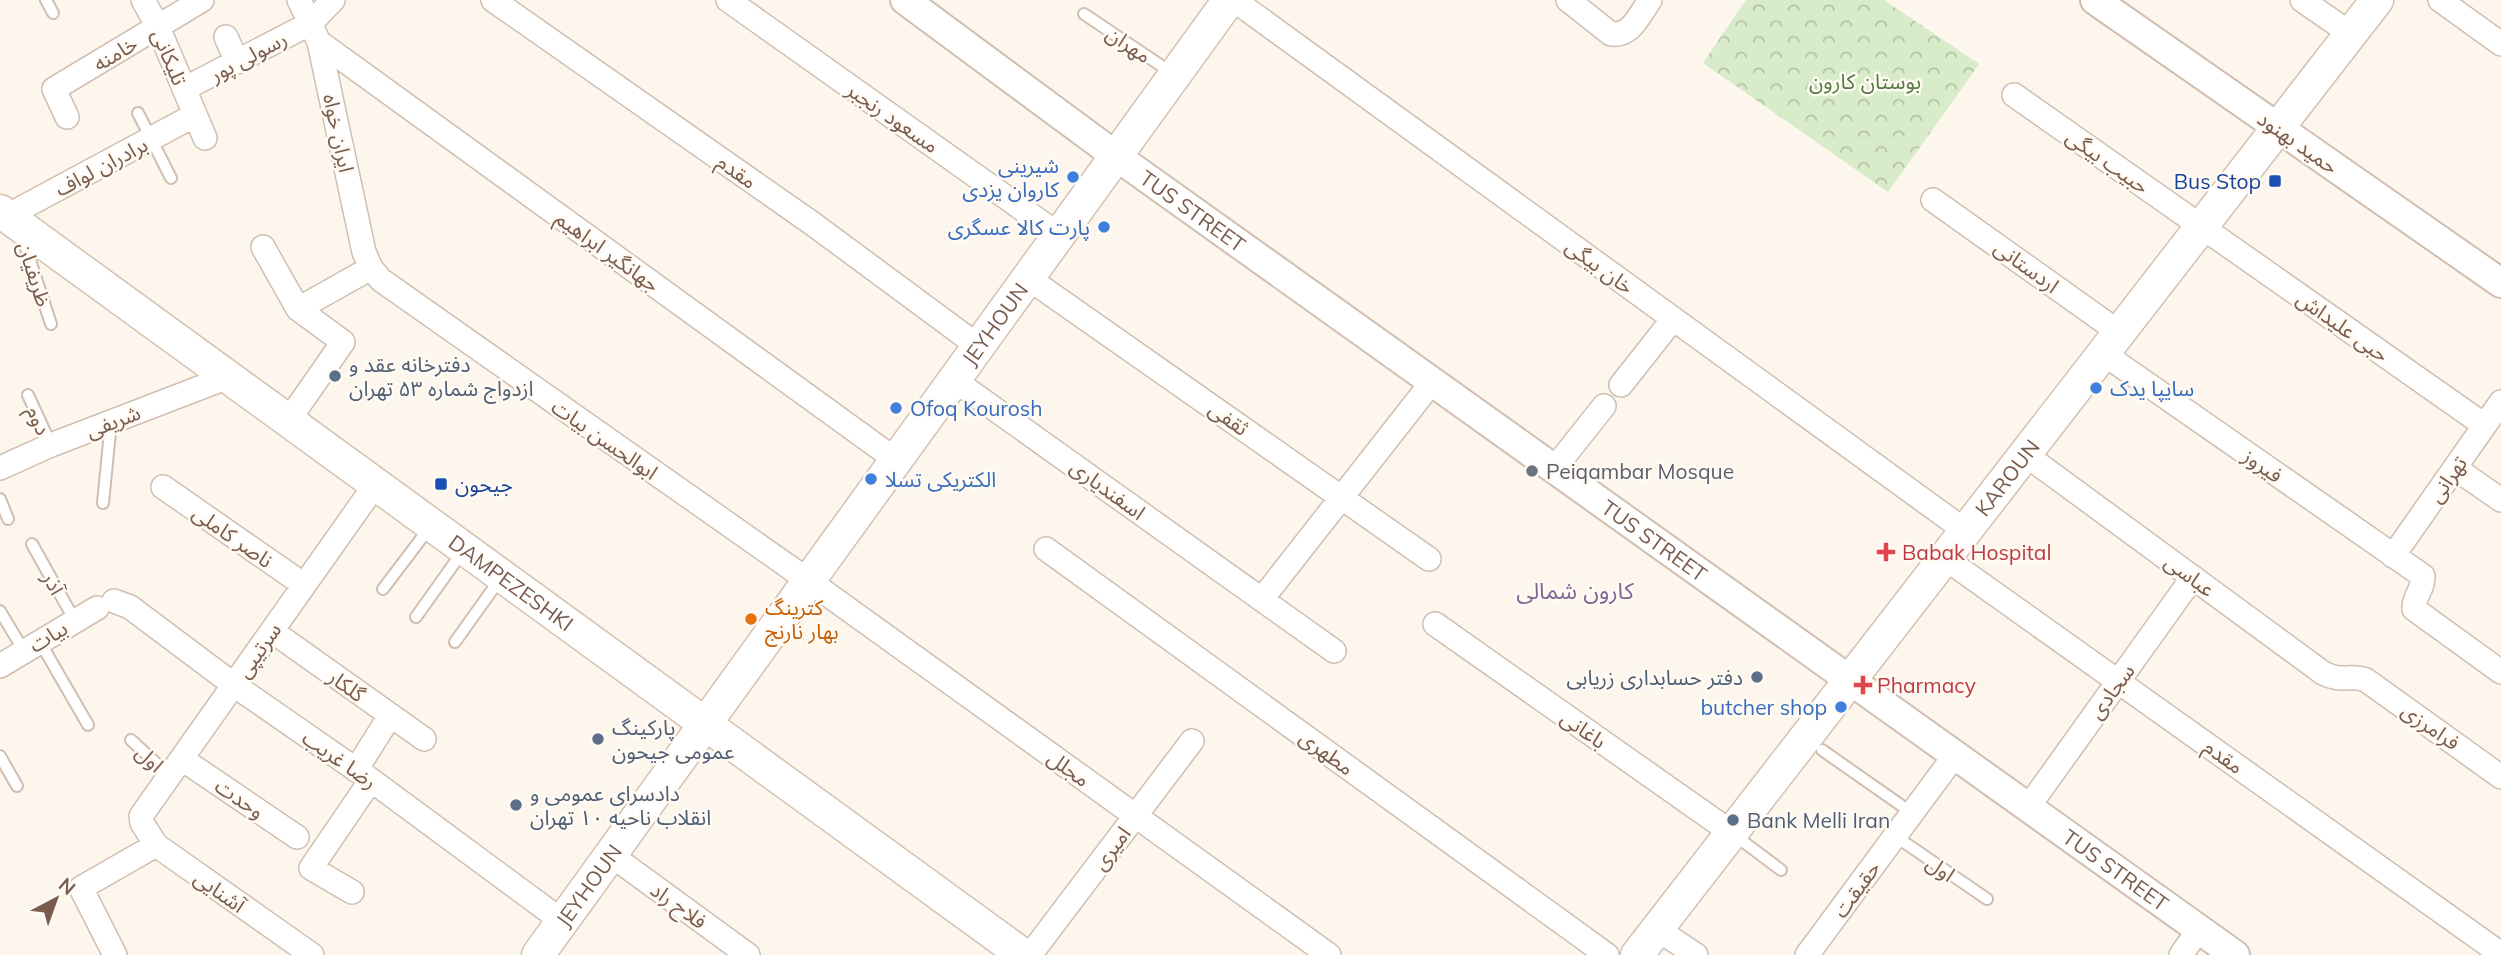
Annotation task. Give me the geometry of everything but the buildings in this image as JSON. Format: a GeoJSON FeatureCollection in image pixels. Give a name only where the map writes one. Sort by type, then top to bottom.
{"type":"FeatureCollection","features":[{"type":"Feature","properties":{"kind":"main road","name":"JEYHOUN"},"geometry":{"type":"LineString","coordinates":[[538,955],[1231,0]]}},
{"type":"Feature","properties":{"kind":"main road","name":"KAROUN"},"geometry":{"type":"LineString","coordinates":[[1637,955],[2377,0]]}},
{"type":"Feature","properties":{"kind":"main road","name":"DAMPEZESHKI"},"geometry":{"type":"LineString","coordinates":[[8,217],[1023,955]]}},
{"type":"Feature","properties":{"kind":"street","name":"تلیکانی"},"geometry":{"type":"LineString","coordinates":[[143,0],[158,27],[205,138]]}},
{"type":"Feature","properties":{"kind":"street","name":"خامنه"},"geometry":{"type":"LineString","coordinates":[[67,117],[54,89],[202,0]]}},
{"type":"Feature","properties":{"kind":"street","name":"ایران خواه"},"geometry":{"type":"LineString","coordinates":[[299,0],[315,32],[364,252],[371,268]]}},
{"type":"Feature","properties":{"kind":"street","name":"رسولی پور"},"geometry":{"type":"LineString","coordinates":[[184,89],[237,62],[315,32],[334,0]]}},
{"type":"Feature","properties":{"kind":"street","name":"مقدم"},"geometry":{"type":"LineString","coordinates":[[494,0],[813,224],[978,346]]}},
{"type":"Feature","properties":{"kind":"street","name":"مسعود رنجبر"},"geometry":{"type":"LineString","coordinates":[[728,0],[1059,235]]}},
{"type":"Feature","properties":{"kind":"street","name":"TUS STREET"},"geometry":{"type":"LineString","coordinates":[[905,0],[1116,156],[2235,955]]}},
{"type":"Feature","properties":{"kind":"street","name":"خان بیگی"},"geometry":{"type":"LineString","coordinates":[[1231,0],[1967,532]]}},
{"type":"Feature","properties":{"kind":"street"},"geometry":{"type":"LineString","coordinates":[[1568,0],[1611,34],[1620,36],[1627,33],[1650,0]]}},
{"type":"Feature","properties":{"kind":"street","name":"حمید بهنود"},"geometry":{"type":"LineString","coordinates":[[2095,0],[2501,283]]}},
{"type":"Feature","properties":{"kind":"street"},"geometry":{"type":"LineString","coordinates":[[2302,0],[2351,34]]}},
{"type":"Feature","properties":{"kind":"street"},"geometry":{"type":"LineString","coordinates":[[2440,0],[2501,44]]}},
{"type":"Feature","properties":{"kind":"street","name":"جهانگیر ابراهیم"},"geometry":{"type":"LineString","coordinates":[[315,32],[896,460]]}},
{"type":"Feature","properties":{"kind":"street"},"geometry":{"type":"LineString","coordinates":[[226,37],[237,62]]}},
{"type":"Feature","properties":{"kind":"street","name":"حبیب بیگی"},"geometry":{"type":"LineString","coordinates":[[2014,95],[2202,227]]}},
{"type":"Feature","properties":{"kind":"street","name":"برادران لواف"},"geometry":{"type":"LineString","coordinates":[[8,217],[195,115]]}},
{"type":"Feature","properties":{"kind":"street","name":"اردستانی"},"geometry":{"type":"LineString","coordinates":[[1933,200],[2112,343]]}},
{"type":"Feature","properties":{"kind":"street","name":"حبی علیداش"},"geometry":{"type":"LineString","coordinates":[[2202,227],[2484,425]]}},
{"type":"Feature","properties":{"kind":"street"},"geometry":{"type":"LineString","coordinates":[[263,247],[298,309],[343,342],[288,421]]}},
{"type":"Feature","properties":{"kind":"street"},"geometry":{"type":"LineString","coordinates":[[298,309],[371,268]]}},
{"type":"Feature","properties":{"kind":"street","name":"ابوالحسن بیات"},"geometry":{"type":"LineString","coordinates":[[371,268],[390,288],[809,581]]}},
{"type":"Feature","properties":{"kind":"street","name":"ثقفی"},"geometry":{"type":"LineString","coordinates":[[1028,278],[1429,559]]}},
{"type":"Feature","properties":{"kind":"street"},"geometry":{"type":"LineString","coordinates":[[1620,386],[1673,319]]}},
{"type":"Feature","properties":{"kind":"street","name":"فیروز"},"geometry":{"type":"LineString","coordinates":[[2112,343],[2423,576],[2423,583],[2413,602],[2414,609],[2501,672]]}},
{"type":"Feature","properties":{"kind":"street","name":"شریفی"},"geometry":{"type":"LineString","coordinates":[[0,468],[111,421],[228,377]]}},
{"type":"Feature","properties":{"kind":"street","name":"اسفندیاری"},"geometry":{"type":"LineString","coordinates":[[954,380],[1334,651]]}},
{"type":"Feature","properties":{"kind":"street"},"geometry":{"type":"LineString","coordinates":[[1262,599],[1432,382]]}},
{"type":"Feature","properties":{"kind":"street","name":"تهرانی"},"geometry":{"type":"LineString","coordinates":[[2393,556],[2501,402]]}},
{"type":"Feature","properties":{"kind":"street"},"geometry":{"type":"LineString","coordinates":[[1554,470],[1604,406]]}},
{"type":"Feature","properties":{"kind":"street","name":"عباسی"},"geometry":{"type":"LineString","coordinates":[[2026,455],[2323,673],[2334,679],[2359,678]]}},
{"type":"Feature","properties":{"kind":"street"},"geometry":{"type":"LineString","coordinates":[[2455,468],[2501,500]]}},
{"type":"Feature","properties":{"kind":"street","name":"سرتیپی"},"geometry":{"type":"LineString","coordinates":[[141,816],[375,485]]}},
{"type":"Feature","properties":{"kind":"street","name":"ناصر کاملی"},"geometry":{"type":"LineString","coordinates":[[163,487],[304,585]]}},
{"type":"Feature","properties":{"kind":"street","name":"مطهری"},"geometry":{"type":"LineString","coordinates":[[1046,549],[1607,955]]}},
{"type":"Feature","properties":{"kind":"street","name":"مقدم"},"geometry":{"type":"LineString","coordinates":[[1946,559],[2501,954]]}},
{"type":"Feature","properties":{"kind":"street","name":"سجادی"},"geometry":{"type":"LineString","coordinates":[[2029,806],[2193,577]]}},
{"type":"Feature","properties":{"kind":"street","name":"مجلل"},"geometry":{"type":"LineString","coordinates":[[809,581],[1329,955]]}},
{"type":"Feature","properties":{"kind":"street","name":"بیات"},"geometry":{"type":"LineString","coordinates":[[0,666],[106,604]]}},
{"type":"Feature","properties":{"kind":"street","name":"رضا غریب"},"geometry":{"type":"LineString","coordinates":[[106,604],[130,607],[234,685],[364,775],[562,922]]}},
{"type":"Feature","properties":{"kind":"street","name":"باغانی"},"geometry":{"type":"LineString","coordinates":[[1435,624],[1732,833]]}},
{"type":"Feature","properties":{"kind":"street","name":"گلکار"},"geometry":{"type":"LineString","coordinates":[[272,631],[424,738]]}},
{"type":"Feature","properties":{"kind":"street","name":"فرامرزی"},"geometry":{"type":"LineString","coordinates":[[2359,678],[2501,777]]}},
{"type":"Feature","properties":{"kind":"street"},"geometry":{"type":"LineString","coordinates":[[352,892],[311,868],[364,775],[390,716]]}},
{"type":"Feature","properties":{"kind":"street","name":"امیری"},"geometry":{"type":"LineString","coordinates":[[1030,955],[1192,740]]}},
{"type":"Feature","properties":{"kind":"street","name":"حقیقت"},"geometry":{"type":"LineString","coordinates":[[1807,955],[1955,755]]}},
{"type":"Feature","properties":{"kind":"street","name":"وحدت"},"geometry":{"type":"LineString","coordinates":[[176,767],[297,837]]}},
{"type":"Feature","properties":{"kind":"street","name":"آشنایی"},"geometry":{"type":"LineString","coordinates":[[141,816],[142,823],[156,845],[312,955]]}},
{"type":"Feature","properties":{"kind":"street"},"geometry":{"type":"LineString","coordinates":[[116,955],[81,888],[156,845]]}},
{"type":"Feature","properties":{"kind":"street","name":"فلاح راد"},"geometry":{"type":"LineString","coordinates":[[611,855],[748,955]]}},
{"type":"Feature","properties":{"kind":"street"},"geometry":{"type":"LineString","coordinates":[[1657,929],[1696,955]]}},
{"type":"Feature","properties":{"kind":"street"},"geometry":{"type":"LineString","coordinates":[[2181,955],[2200,929]]}},
{"type":"Feature","properties":{"kind":"lane"},"geometry":{"type":"LineString","coordinates":[[46,0],[53,13]]}},
{"type":"Feature","properties":{"kind":"lane","name":"مهران"},"geometry":{"type":"LineString","coordinates":[[1084,14],[1174,75]]}},
{"type":"Feature","properties":{"kind":"lane"},"geometry":{"type":"LineString","coordinates":[[138,113],[171,178]]}},
{"type":"Feature","properties":{"kind":"lane","name":"ظریفیان"},"geometry":{"type":"LineString","coordinates":[[8,217],[51,324]]}},
{"type":"Feature","properties":{"kind":"lane","name":"دوم"},"geometry":{"type":"LineString","coordinates":[[28,395],[51,445]]}},
{"type":"Feature","properties":{"kind":"lane"},"geometry":{"type":"LineString","coordinates":[[103,503],[111,421]]}},
{"type":"Feature","properties":{"kind":"lane"},"geometry":{"type":"LineString","coordinates":[[0,499],[8,519]]}},
{"type":"Feature","properties":{"kind":"lane"},"geometry":{"type":"LineString","coordinates":[[383,589],[431,525]]}},
{"type":"Feature","properties":{"kind":"lane","name":"آذر"},"geometry":{"type":"LineString","coordinates":[[32,544],[75,621]]}},
{"type":"Feature","properties":{"kind":"lane"},"geometry":{"type":"LineString","coordinates":[[416,617],[464,549]]}},
{"type":"Feature","properties":{"kind":"lane"},"geometry":{"type":"LineString","coordinates":[[455,642],[502,577]]}},
{"type":"Feature","properties":{"kind":"lane"},"geometry":{"type":"LineString","coordinates":[[0,611],[32,646],[88,725]]}},
{"type":"Feature","properties":{"kind":"lane","name":"اول"},"geometry":{"type":"LineString","coordinates":[[131,740],[176,767]]}},
{"type":"Feature","properties":{"kind":"lane"},"geometry":{"type":"LineString","coordinates":[[1822,750],[1912,813]]}},
{"type":"Feature","properties":{"kind":"lane"},"geometry":{"type":"LineString","coordinates":[[0,756],[17,786]]}},
{"type":"Feature","properties":{"kind":"lane"},"geometry":{"type":"LineString","coordinates":[[1732,833],[1782,870]]}},
{"type":"Feature","properties":{"kind":"lane","name":"اول"},"geometry":{"type":"LineString","coordinates":[[1895,836],[1986,899]]}},
{"type":"Feature","properties":{"kind":"green space","name":"بوستان کارون"},"geometry":{"type":"Polygon","coordinates":[[[1746,0],[1884,0],[1979,64],[1888,192],[1703,63],[1746,0]]]}},
{"type":"Feature","properties":{"kind":"place","name":"شیرینی کاروان یزدی"},"geometry":{"type":"Point","coordinates":[1073,177]}},
{"type":"Feature","properties":{"kind":"place","name":"Bus Stop"},"geometry":{"type":"Point","coordinates":[2275,181]}},
{"type":"Feature","properties":{"kind":"place","name":"پارت کالا عسگری"},"geometry":{"type":"Point","coordinates":[1104,227]}},
{"type":"Feature","properties":{"kind":"place","name":"دفترخانه عقد و ازدواج شماره ۵۳ تهران"},"geometry":{"type":"Point","coordinates":[335,376]}},
{"type":"Feature","properties":{"kind":"place","name":"سایپا یدک"},"geometry":{"type":"Point","coordinates":[2096,388]}},
{"type":"Feature","properties":{"kind":"place","name":"Ofoq Kourosh"},"geometry":{"type":"Point","coordinates":[896,408]}},
{"type":"Feature","properties":{"kind":"place","name":"Peiqambar Mosque"},"geometry":{"type":"Point","coordinates":[1532,471]}},
{"type":"Feature","properties":{"kind":"place","name":"الکتریکی تسلا"},"geometry":{"type":"Point","coordinates":[871,479]}},
{"type":"Feature","properties":{"kind":"place","name":"جیحون"},"geometry":{"type":"Point","coordinates":[441,484]}},
{"type":"Feature","properties":{"kind":"place","name":"Babak Hospital"},"geometry":{"type":"Point","coordinates":[1886,552]}},
{"type":"Feature","properties":{"kind":"place","name":"کترینگ بهار نارنج"},"geometry":{"type":"Point","coordinates":[751,619]}},
{"type":"Feature","properties":{"kind":"place","name":"دفتر حسابداری زریابی"},"geometry":{"type":"Point","coordinates":[1757,677]}},
{"type":"Feature","properties":{"kind":"place","name":"Pharmacy"},"geometry":{"type":"Point","coordinates":[1863,685]}},
{"type":"Feature","properties":{"kind":"place","name":"butcher shop"},"geometry":{"type":"Point","coordinates":[1841,707]}},
{"type":"Feature","properties":{"kind":"place","name":"پارکینگ عمومی جیحون"},"geometry":{"type":"Point","coordinates":[598,739]}},
{"type":"Feature","properties":{"kind":"place","name":"دادسرای عمومی و انقلاب ناحیه ۱۰ تهران"},"geometry":{"type":"Point","coordinates":[516,805]}},
{"type":"Feature","properties":{"kind":"place","name":"Bank Melli Iran"},"geometry":{"type":"Point","coordinates":[1733,820]}},
{"type":"Feature","properties":{"kind":"district","name":"کارون شمالی"},"geometry":{"type":"Point","coordinates":[1575,590]}}]}
